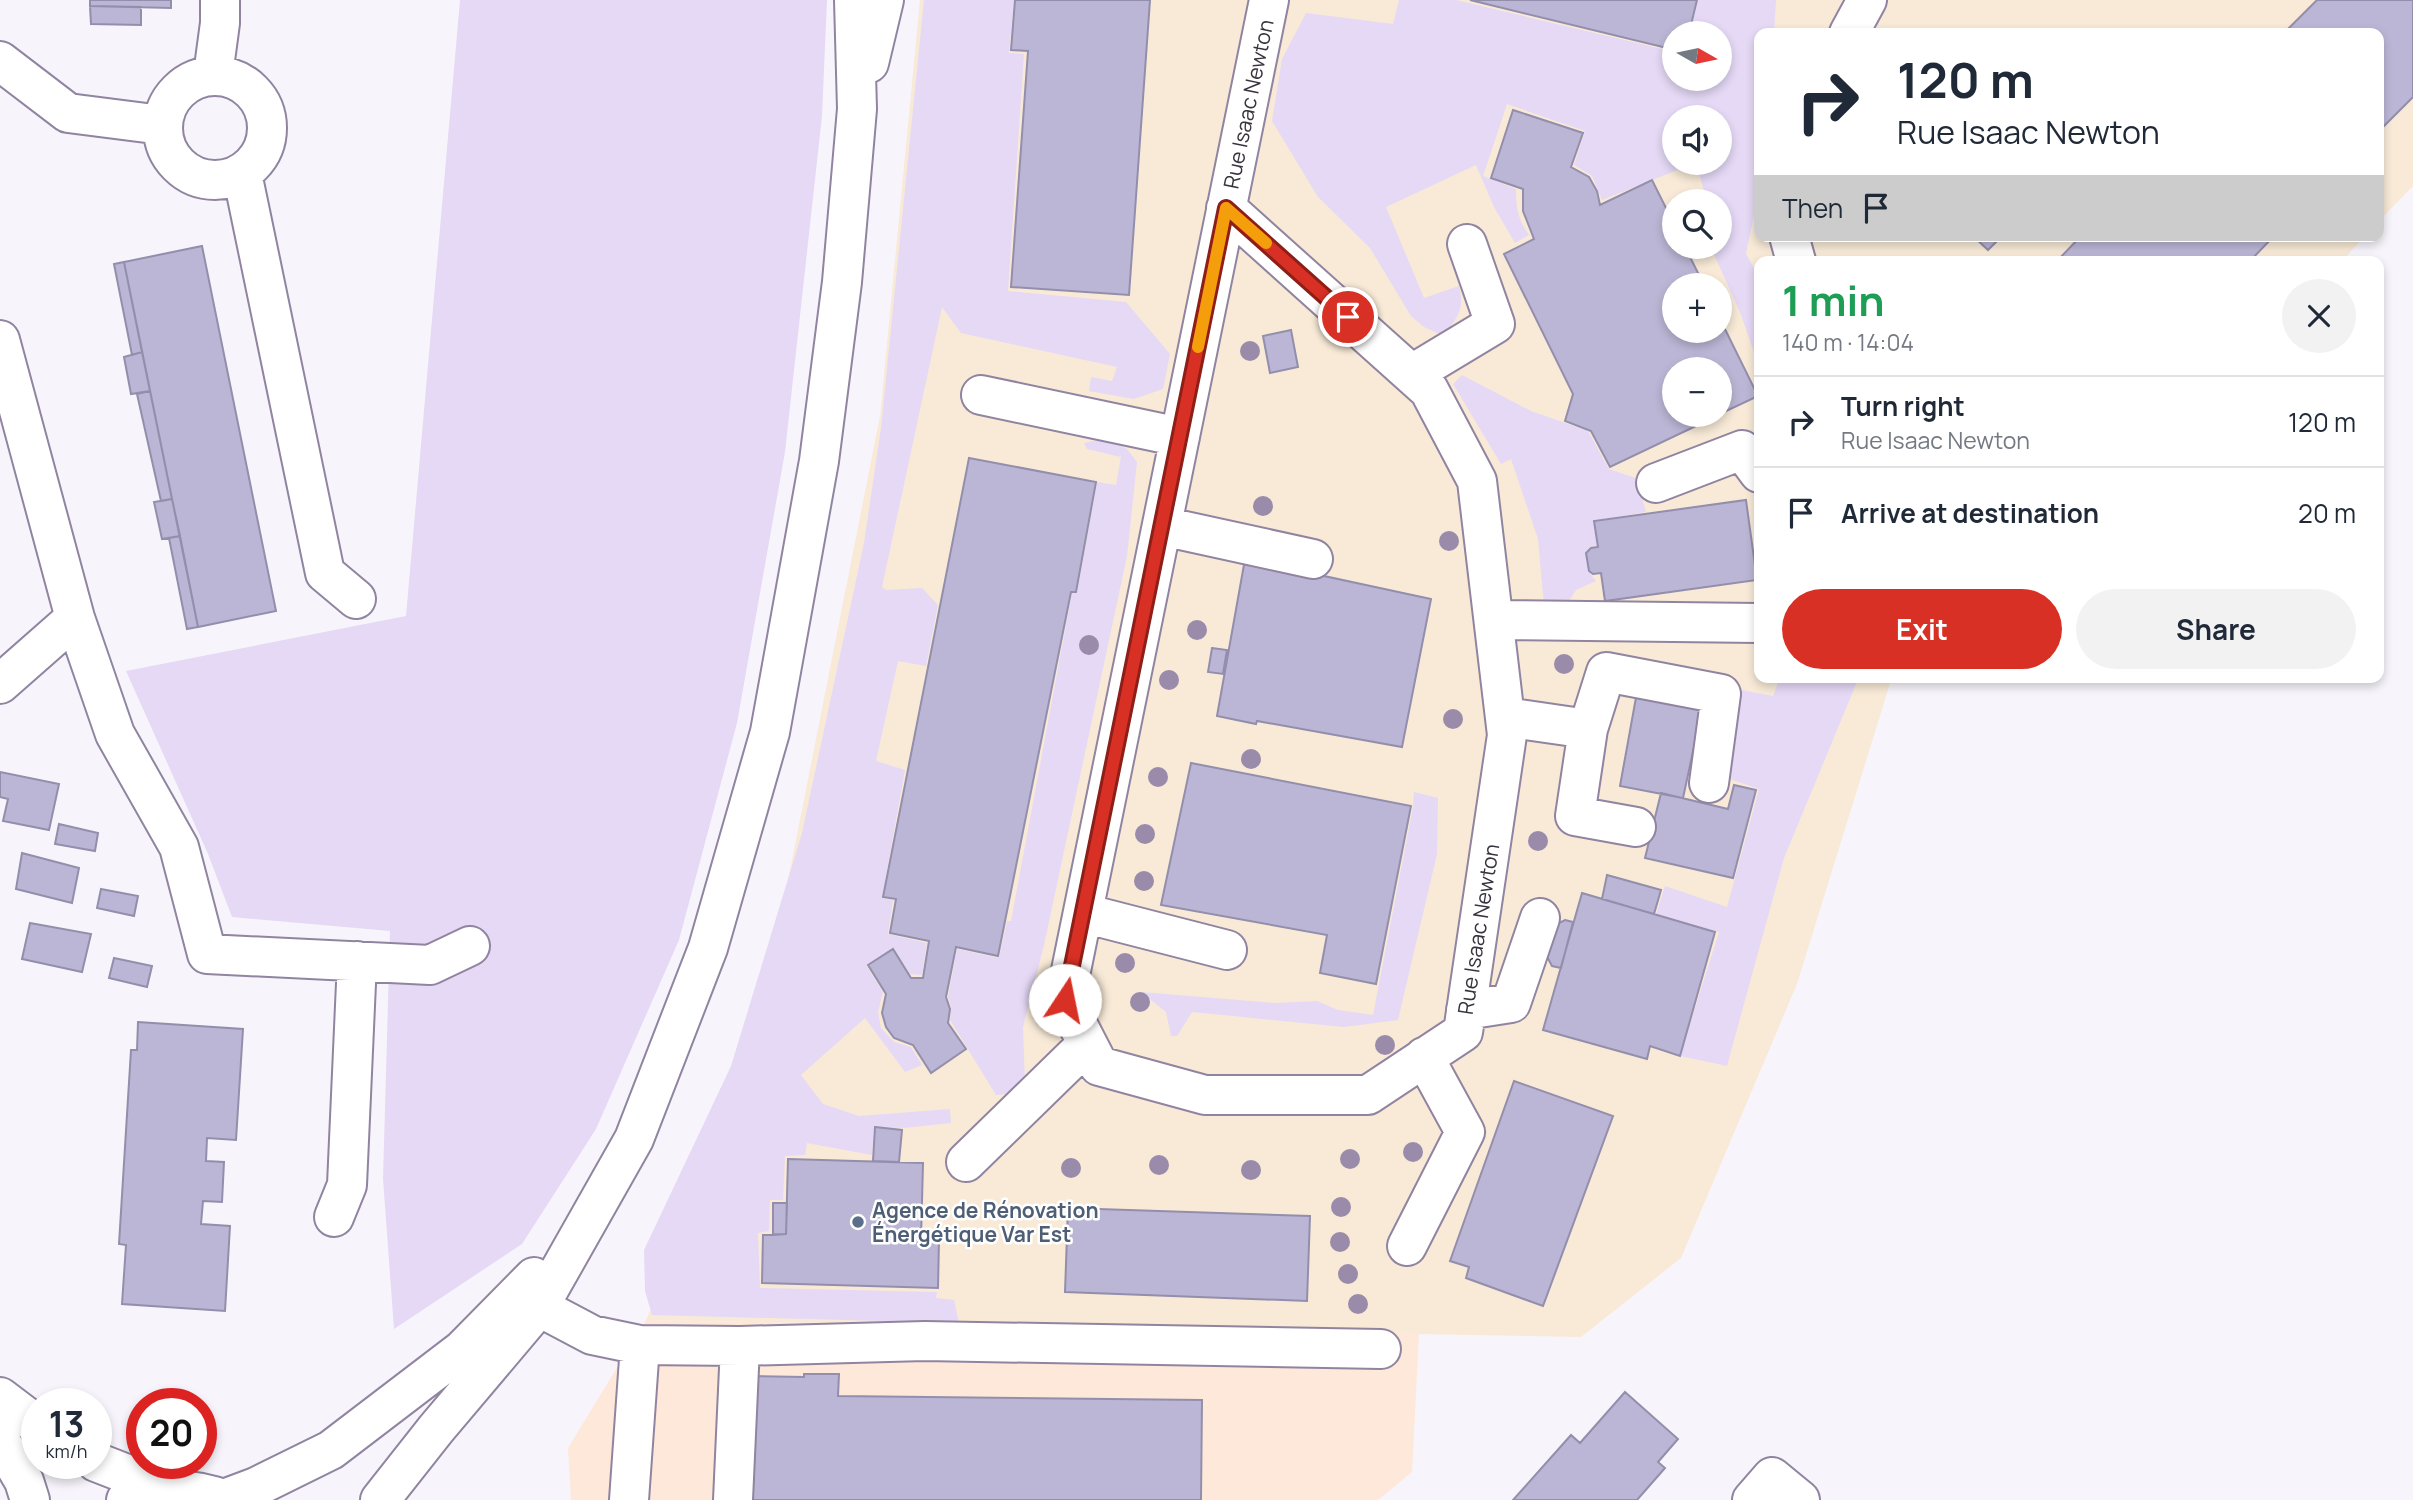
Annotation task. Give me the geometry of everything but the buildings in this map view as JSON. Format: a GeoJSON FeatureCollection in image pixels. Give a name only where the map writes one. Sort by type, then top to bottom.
{"type":"FeatureCollection","features":[{"type":"Feature","properties":{"kind":"main road"},"geometry":{"type":"LineString","coordinates":[[213,75],[220,23],[220,0]]}},
{"type":"Feature","properties":{"kind":"main road"},"geometry":{"type":"LineString","coordinates":[[380,1500],[539,1307],[634,1139],[708,948],[770,732],[820,461],[842,282],[857,110],[854,0]]}},
{"type":"Feature","properties":{"kind":"main road"},"geometry":{"type":"LineString","coordinates":[[857,110],[884,0]]}},
{"type":"Feature","properties":{"kind":"main road","name":"Rue Isaac Newton"},"geometry":{"type":"LineString","coordinates":[[1226,208],[1429,390],[1477,481],[1507,735],[1463,1032],[1368,1095],[1205,1096],[1099,1066],[1065,1000],[1226,208],[1269,0]]}},
{"type":"Feature","properties":{"kind":"main road"},"geometry":{"type":"LineString","coordinates":[[1852,28],[1867,0]]}},
{"type":"Feature","properties":{"kind":"main road"},"geometry":{"type":"LineString","coordinates":[[0,61],[68,113],[162,125]]}},
{"type":"Feature","properties":{"kind":"main road"},"geometry":{"type":"LineString","coordinates":[[213,75],[230,77],[245,84],[266,111],[268,129],[265,146],[256,161],[242,173],[226,180],[208,181],[190,174],[175,162],[165,145],[162,125],[166,106],[178,90],[194,79],[213,75]]}},
{"type":"Feature","properties":{"kind":"main road"},"geometry":{"type":"LineString","coordinates":[[242,173],[325,573],[356,598]]}},
{"type":"Feature","properties":{"kind":"main road"},"geometry":{"type":"LineString","coordinates":[[1412,374],[1495,324],[1467,244]]}},
{"type":"Feature","properties":{"kind":"main road"},"geometry":{"type":"LineString","coordinates":[[0,340],[75,618],[115,734],[179,847],[207,954],[430,965],[470,946]]}},
{"type":"Feature","properties":{"kind":"main road"},"geometry":{"type":"LineString","coordinates":[[981,395],[1180,437]]}},
{"type":"Feature","properties":{"kind":"main road"},"geometry":{"type":"LineString","coordinates":[[1656,483],[1742,450],[1754,466]]}},
{"type":"Feature","properties":{"kind":"main road"},"geometry":{"type":"LineString","coordinates":[[1162,526],[1313,559]]}},
{"type":"Feature","properties":{"kind":"main road"},"geometry":{"type":"LineString","coordinates":[[0,684],[75,618]]}},
{"type":"Feature","properties":{"kind":"main road"},"geometry":{"type":"LineString","coordinates":[[1494,620],[1754,624]]}},
{"type":"Feature","properties":{"kind":"main road"},"geometry":{"type":"LineString","coordinates":[[1636,827],[1574,816],[1588,729],[1606,671],[1721,694],[1709,783]]}},
{"type":"Feature","properties":{"kind":"main road"},"geometry":{"type":"LineString","coordinates":[[1505,717],[1588,729]]}},
{"type":"Feature","properties":{"kind":"main road"},"geometry":{"type":"LineString","coordinates":[[1083,913],[1227,950]]}},
{"type":"Feature","properties":{"kind":"main road"},"geometry":{"type":"LineString","coordinates":[[1466,1010],[1511,1003],[1540,918]]}},
{"type":"Feature","properties":{"kind":"main road"},"geometry":{"type":"LineString","coordinates":[[334,1217],[347,1185],[357,961]]}},
{"type":"Feature","properties":{"kind":"main road"},"geometry":{"type":"LineString","coordinates":[[966,1162],[1087,1044]]}},
{"type":"Feature","properties":{"kind":"main road"},"geometry":{"type":"LineString","coordinates":[[1407,1246],[1465,1132],[1424,1057]]}},
{"type":"Feature","properties":{"kind":"main road"},"geometry":{"type":"LineString","coordinates":[[126,1500],[168,1490],[196,1491],[225,1500],[331,1450],[462,1350],[521,1292],[588,1218]]}},
{"type":"Feature","properties":{"kind":"main road"},"geometry":{"type":"LineString","coordinates":[[539,1307],[592,1335],[640,1346],[925,1341],[1381,1349]]}},
{"type":"Feature","properties":{"kind":"main road"},"geometry":{"type":"LineString","coordinates":[[629,1500],[640,1346]]}},
{"type":"Feature","properties":{"kind":"main road"},"geometry":{"type":"LineString","coordinates":[[733,1500],[740,1346]]}},
{"type":"Feature","properties":{"kind":"main road"},"geometry":{"type":"LineString","coordinates":[[0,1397],[21,1413]]}},
{"type":"Feature","properties":{"kind":"main road"},"geometry":{"type":"LineString","coordinates":[[0,1440],[24,1480],[30,1500]]}},
{"type":"Feature","properties":{"kind":"main road"},"geometry":{"type":"LineString","coordinates":[[112,1468],[168,1490]]}},
{"type":"Feature","properties":{"kind":"main road"},"geometry":{"type":"LineString","coordinates":[[1752,1500],[1772,1478],[1800,1500]]}},
{"type":"Feature","properties":{"kind":"shaded area"},"geometry":{"type":"Polygon","coordinates":[[[460,0],[827,0],[822,116],[785,452],[737,723],[679,940],[596,1129],[522,1244],[394,1329],[383,1179],[390,931],[232,917],[208,854],[126,671],[406,616],[460,0]]]}},
{"type":"Feature","properties":{"kind":"shaded area"},"geometry":{"type":"Polygon","coordinates":[[[920,0],[2413,0],[2413,186],[2384,216],[2384,28],[1754,28],[1754,242],[2359,242],[2347,256],[1754,256],[1754,683],[1890,683],[1797,984],[1681,1258],[1581,1337],[646,1320],[742,1112],[880,416],[920,0]]]}},
{"type":"Feature","properties":{"kind":"shaded area"},"geometry":{"type":"Polygon","coordinates":[[[924,0],[1014,0],[1009,53],[1024,54],[1008,291],[1126,302],[1170,354],[1163,389],[1134,399],[1089,391],[1091,377],[1112,381],[1117,367],[961,333],[942,307],[882,587],[886,590],[922,588],[938,605],[926,666],[898,661],[876,761],[905,770],[882,898],[893,900],[888,934],[927,943],[922,975],[909,974],[894,948],[866,965],[883,992],[878,1012],[881,1028],[894,1042],[911,1047],[922,1065],[905,1072],[865,1018],[801,1075],[823,1104],[859,1116],[950,1109],[951,1123],[904,1128],[874,1127],[872,1155],[807,1143],[805,1155],[785,1156],[783,1200],[770,1200],[769,1231],[758,1233],[760,1288],[937,1292],[936,1298],[954,1300],[959,1323],[652,1315],[645,1291],[644,1250],[731,1066],[802,833],[864,543],[881,428],[924,0]]]}},
{"type":"Feature","properties":{"kind":"shaded area"},"geometry":{"type":"Polygon","coordinates":[[[1399,0],[1456,0],[1662,49],[1662,91],[1732,91],[1732,21],[1693,21],[1698,0],[1776,0],[1774,28],[1754,28],[1754,215],[1746,254],[1754,268],[1754,353],[1732,294],[1732,273],[1722,273],[1716,259],[1732,259],[1732,189],[1704,189],[1699,175],[1732,175],[1732,105],[1662,105],[1662,175],[1665,175],[1602,200],[1592,176],[1574,165],[1585,131],[1507,104],[1483,176],[1516,189],[1518,214],[1529,235],[1515,243],[1494,207],[1476,165],[1386,207],[1424,298],[1459,286],[1461,307],[1444,336],[1424,327],[1411,316],[1370,248],[1318,197],[1272,121],[1282,59],[1306,13],[1393,24],[1399,0]]]}},
{"type":"Feature","properties":{"kind":"shaded area"},"geometry":{"type":"Polygon","coordinates":[[[1462,375],[1531,411],[1588,431],[1609,469],[1636,478],[1646,512],[1593,521],[1597,546],[1590,547],[1586,553],[1589,572],[1596,581],[1576,590],[1567,604],[1544,606],[1538,539],[1511,459],[1501,464],[1453,384],[1462,375]]]}},
{"type":"Feature","properties":{"kind":"shaded area"},"geometry":{"type":"Polygon","coordinates":[[[1108,438],[1127,449],[1137,462],[1127,556],[1044,945],[1023,1027],[1025,1086],[1009,1094],[996,1095],[950,1020],[951,1007],[948,997],[957,949],[999,958],[1007,921],[1011,921],[1072,593],[1077,593],[1097,482],[1116,485],[1121,457],[1087,449],[1084,443],[1108,438]]]}},
{"type":"Feature","properties":{"kind":"shaded area"},"geometry":{"type":"Polygon","coordinates":[[[1778,683],[1857,683],[1784,858],[1727,1066],[1680,1056],[1719,932],[1656,914],[1665,886],[1727,907],[1759,789],[1724,777],[1742,690],[1773,696],[1778,683]]]}},
{"type":"Feature","properties":{"kind":"shaded area"},"geometry":{"type":"Polygon","coordinates":[[[1414,792],[1438,798],[1437,854],[1398,1020],[1344,1027],[1192,1012],[1177,1036],[1171,1036],[1166,1012],[1141,992],[1275,1003],[1317,1001],[1338,1010],[1373,1015],[1414,792]]]}},
{"type":"Feature","properties":{"kind":"shaded area"},"geometry":{"type":"Polygon","coordinates":[[[646,1320],[1419,1334],[1412,1472],[1378,1500],[571,1500],[568,1448],[646,1320]]]}},
{"type":"Feature","properties":{"kind":"slow traffic"},"geometry":{"type":"LineString","coordinates":[[1198,347],[1226,208],[1266,243]]}},
{"type":"Feature","properties":{"kind":"place","name":"Agence de Rénovation Énergétique Var Est"},"geometry":{"type":"Point","coordinates":[858,1222]}},
{"type":"Feature","properties":{"kind":"route"},"geometry":{"type":"LineString","coordinates":[[1065,1000],[1226,208],[1348,317]]}}]}
